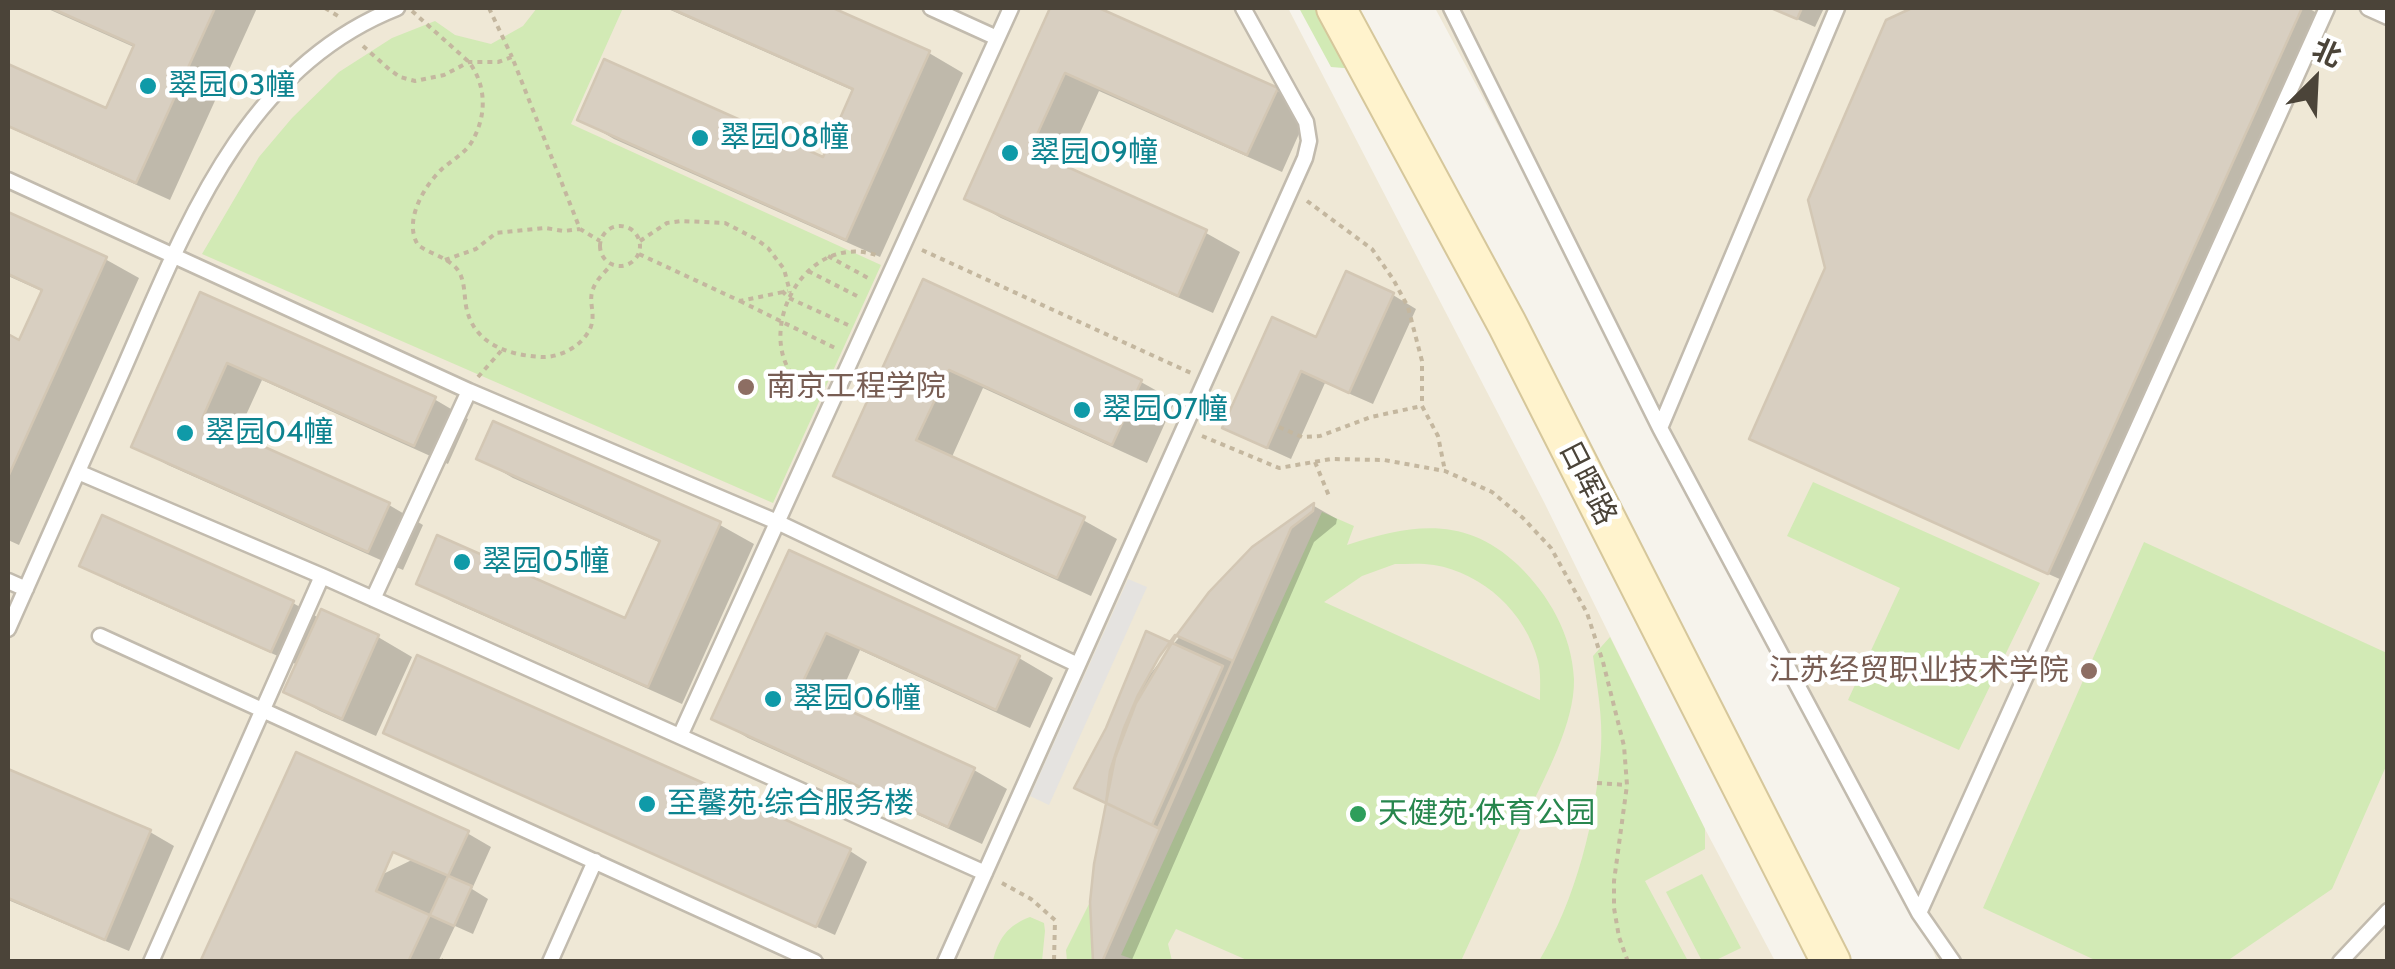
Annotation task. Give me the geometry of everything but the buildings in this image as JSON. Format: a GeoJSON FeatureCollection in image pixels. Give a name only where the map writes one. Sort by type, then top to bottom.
{"type":"FeatureCollection","features":[{"type":"Feature","properties":{"kind":"street","name":"日晖路"},"geometry":{"type":"LineString","coordinates":[[1336,8],[1507,324],[1831,962]]}},
{"type":"Feature","properties":{"kind":"lane"},"geometry":{"type":"LineString","coordinates":[[8,629],[210,183],[248,124],[291,74],[352,30],[397,8]]}},
{"type":"Feature","properties":{"kind":"lane"},"geometry":{"type":"LineString","coordinates":[[931,8],[997,38]]}},
{"type":"Feature","properties":{"kind":"lane"},"geometry":{"type":"LineString","coordinates":[[680,736],[1010,8]]}},
{"type":"Feature","properties":{"kind":"lane"},"geometry":{"type":"LineString","coordinates":[[945,962],[1305,158],[1309,142],[1306,122],[1243,8]]}},
{"type":"Feature","properties":{"kind":"lane"},"geometry":{"type":"LineString","coordinates":[[1451,8],[1660,428],[1919,913],[1953,962]]}},
{"type":"Feature","properties":{"kind":"lane"},"geometry":{"type":"LineString","coordinates":[[1660,428],[1837,8]]}},
{"type":"Feature","properties":{"kind":"lane"},"geometry":{"type":"LineString","coordinates":[[1919,913],[2327,8]]}},
{"type":"Feature","properties":{"kind":"lane"},"geometry":{"type":"LineString","coordinates":[[2368,8],[2388,16]]}},
{"type":"Feature","properties":{"kind":"lane"},"geometry":{"type":"LineString","coordinates":[[8,180],[469,391],[777,522],[1078,665]]}},
{"type":"Feature","properties":{"kind":"lane"},"geometry":{"type":"LineString","coordinates":[[373,600],[469,391]]}},
{"type":"Feature","properties":{"kind":"lane"},"geometry":{"type":"LineString","coordinates":[[78,472],[322,576],[984,874]]}},
{"type":"Feature","properties":{"kind":"lane"},"geometry":{"type":"LineString","coordinates":[[150,962],[322,576]]}},
{"type":"Feature","properties":{"kind":"lane"},"geometry":{"type":"LineString","coordinates":[[8,581],[26,589]]}},
{"type":"Feature","properties":{"kind":"lane"},"geometry":{"type":"LineString","coordinates":[[100,636],[815,962]]}},
{"type":"Feature","properties":{"kind":"lane"},"geometry":{"type":"LineString","coordinates":[[550,962],[595,861]]}},
{"type":"Feature","properties":{"kind":"lane"},"geometry":{"type":"LineString","coordinates":[[2340,962],[2388,911]]}},
{"type":"Feature","properties":{"kind":"path"},"geometry":{"type":"LineString","coordinates":[[325,8],[342,19],[375,58],[414,81],[444,75],[469,62],[498,62],[512,56]]}},
{"type":"Feature","properties":{"kind":"path"},"geometry":{"type":"LineString","coordinates":[[409,8],[469,62],[483,94],[476,132],[462,154],[439,172],[420,201],[412,228],[418,245],[454,266],[460,274],[468,314],[475,326],[492,346],[501,350],[515,355],[557,356],[584,339],[593,320],[592,290],[611,264]]}},
{"type":"Feature","properties":{"kind":"path"},"geometry":{"type":"LineString","coordinates":[[489,8],[580,229],[600,241]]}},
{"type":"Feature","properties":{"kind":"path"},"geometry":{"type":"LineString","coordinates":[[1290,191],[1319,207],[1372,249],[1408,307],[1422,361],[1422,406],[1438,436],[1446,471]]}},
{"type":"Feature","properties":{"kind":"path"},"geometry":{"type":"LineString","coordinates":[[640,241],[668,223],[725,223],[768,248],[784,269],[790,294]]}},
{"type":"Feature","properties":{"kind":"path"},"geometry":{"type":"LineString","coordinates":[[620,226],[633,230],[640,241],[640,254],[630,264],[617,267],[602,255],[600,241],[608,230],[620,226]]}},
{"type":"Feature","properties":{"kind":"path"},"geometry":{"type":"LineString","coordinates":[[445,260],[476,249],[496,233],[580,229]]}},
{"type":"Feature","properties":{"kind":"path"},"geometry":{"type":"LineString","coordinates":[[904,241],[1206,380]]}},
{"type":"Feature","properties":{"kind":"path"},"geometry":{"type":"LineString","coordinates":[[832,402],[804,388],[784,360],[782,327],[790,294],[808,271],[828,256],[846,250],[868,252],[896,262]]}},
{"type":"Feature","properties":{"kind":"path"},"geometry":{"type":"LineString","coordinates":[[640,254],[852,356]]}},
{"type":"Feature","properties":{"kind":"path"},"geometry":{"type":"LineString","coordinates":[[828,256],[884,286]]}},
{"type":"Feature","properties":{"kind":"path"},"geometry":{"type":"LineString","coordinates":[[808,271],[876,306]]}},
{"type":"Feature","properties":{"kind":"path"},"geometry":{"type":"LineString","coordinates":[[740,301],[782,292],[864,332]]}},
{"type":"Feature","properties":{"kind":"path"},"geometry":{"type":"LineString","coordinates":[[469,391],[501,350]]}},
{"type":"Feature","properties":{"kind":"path"},"geometry":{"type":"LineString","coordinates":[[1279,427],[1302,437],[1320,436],[1371,417],[1422,406]]}},
{"type":"Feature","properties":{"kind":"path"},"geometry":{"type":"LineString","coordinates":[[1184,428],[1279,468],[1331,459],[1384,460],[1446,471],[1492,492],[1551,548],[1587,613],[1624,746],[1627,785],[1614,908],[1629,960]]}},
{"type":"Feature","properties":{"kind":"path"},"geometry":{"type":"LineString","coordinates":[[1315,462],[1329,496]]}},
{"type":"Feature","properties":{"kind":"path"},"geometry":{"type":"LineString","coordinates":[[1597,783],[1627,785]]}},
{"type":"Feature","properties":{"kind":"path"},"geometry":{"type":"LineString","coordinates":[[984,874],[1031,899],[1055,920],[1054,962]]}},
{"type":"Feature","properties":{"kind":"shaded area","name":"南京工程学院"},"geometry":{"type":"Polygon","coordinates":[[[8,8],[1288,8],[1544,502],[1705,829],[1775,961],[8,961],[8,8]]]}},
{"type":"Feature","properties":{"kind":"shaded area","name":"江苏经贸职业技术学院"},"geometry":{"type":"Polygon","coordinates":[[[1435,8],[2387,8],[2387,961],[1937,961],[1919,913],[1435,8]]]}},
{"type":"Feature","properties":{"kind":"shaded area"},"geometry":{"type":"Polygon","coordinates":[[[1128,579],[1147,587],[1049,805],[1030,796],[1128,579]]]}},
{"type":"Feature","properties":{"kind":"green space"},"geometry":{"type":"Polygon","coordinates":[[[537,8],[623,8],[571,124],[881,265],[773,503],[202,254],[259,157],[339,72],[392,38],[435,21],[455,35],[491,44],[523,26],[537,8]]]}},
{"type":"Feature","properties":{"kind":"green space"},"geometry":{"type":"Polygon","coordinates":[[[1299,8],[1336,8],[1369,70],[1331,67],[1299,8]]]}},
{"type":"Feature","properties":{"kind":"green space"},"geometry":{"type":"Polygon","coordinates":[[[1813,482],[2040,583],[1959,750],[1848,700],[1900,588],[1787,536],[1813,482]]]}},
{"type":"Feature","properties":{"kind":"green space","name":"天健苑·体育公园"},"geometry":{"type":"Polygon","coordinates":[[[1322,512],[1354,526],[1347,545],[1393,532],[1437,528],[1478,538],[1518,565],[1549,603],[1564,632],[1572,663],[1573,696],[1558,749],[1461,961],[1249,961],[1176,929],[1168,944],[1172,961],[1138,961],[1121,955],[1322,512]],[[1395,564],[1362,576],[1324,602],[1540,700],[1539,666],[1532,643],[1500,598],[1452,569],[1395,564]]]}},
{"type":"Feature","properties":{"kind":"green space"},"geometry":{"type":"Polygon","coordinates":[[[2144,542],[2387,653],[2387,764],[2332,889],[2227,961],[2097,961],[1983,908],[2144,542]]]}},
{"type":"Feature","properties":{"kind":"green space"},"geometry":{"type":"Polygon","coordinates":[[[1610,637],[1705,829],[1705,849],[1645,881],[1688,961],[1539,961],[1564,912],[1589,831],[1601,737],[1593,656],[1610,637]]]}},
{"type":"Feature","properties":{"kind":"green space"},"geometry":{"type":"Polygon","coordinates":[[[1702,874],[1741,948],[1714,961],[1702,961],[1666,892],[1702,874]]]}},
{"type":"Feature","properties":{"kind":"green space"},"geometry":{"type":"Polygon","coordinates":[[[1090,902],[1093,961],[1067,961],[1066,950],[1090,902]]]}},
{"type":"Feature","properties":{"kind":"green space"},"geometry":{"type":"Polygon","coordinates":[[[1030,917],[1044,923],[1042,961],[993,961],[1005,934],[1030,917]]]}},
{"type":"Feature","properties":{"kind":"place","name":"翠园03幢"},"geometry":{"type":"Point","coordinates":[148,86]}},
{"type":"Feature","properties":{"kind":"place","name":"翠园08幢"},"geometry":{"type":"Point","coordinates":[700,138]}},
{"type":"Feature","properties":{"kind":"place","name":"翠园09幢"},"geometry":{"type":"Point","coordinates":[1010,153]}},
{"type":"Feature","properties":{"kind":"place","name":"南京工程学院"},"geometry":{"type":"Point","coordinates":[746,387]}},
{"type":"Feature","properties":{"kind":"place","name":"翠园07幢"},"geometry":{"type":"Point","coordinates":[1082,410]}},
{"type":"Feature","properties":{"kind":"place","name":"翠园04幢"},"geometry":{"type":"Point","coordinates":[185,433]}},
{"type":"Feature","properties":{"kind":"place","name":"翠园05幢"},"geometry":{"type":"Point","coordinates":[462,562]}},
{"type":"Feature","properties":{"kind":"place","name":"江苏经贸职业技术学院"},"geometry":{"type":"Point","coordinates":[2089,671]}},
{"type":"Feature","properties":{"kind":"place","name":"翠园06幢"},"geometry":{"type":"Point","coordinates":[773,699]}},
{"type":"Feature","properties":{"kind":"place","name":"至馨苑·综合服务楼"},"geometry":{"type":"Point","coordinates":[647,804]}},
{"type":"Feature","properties":{"kind":"place","name":"天健苑·体育公园"},"geometry":{"type":"Point","coordinates":[1358,814]}}]}
